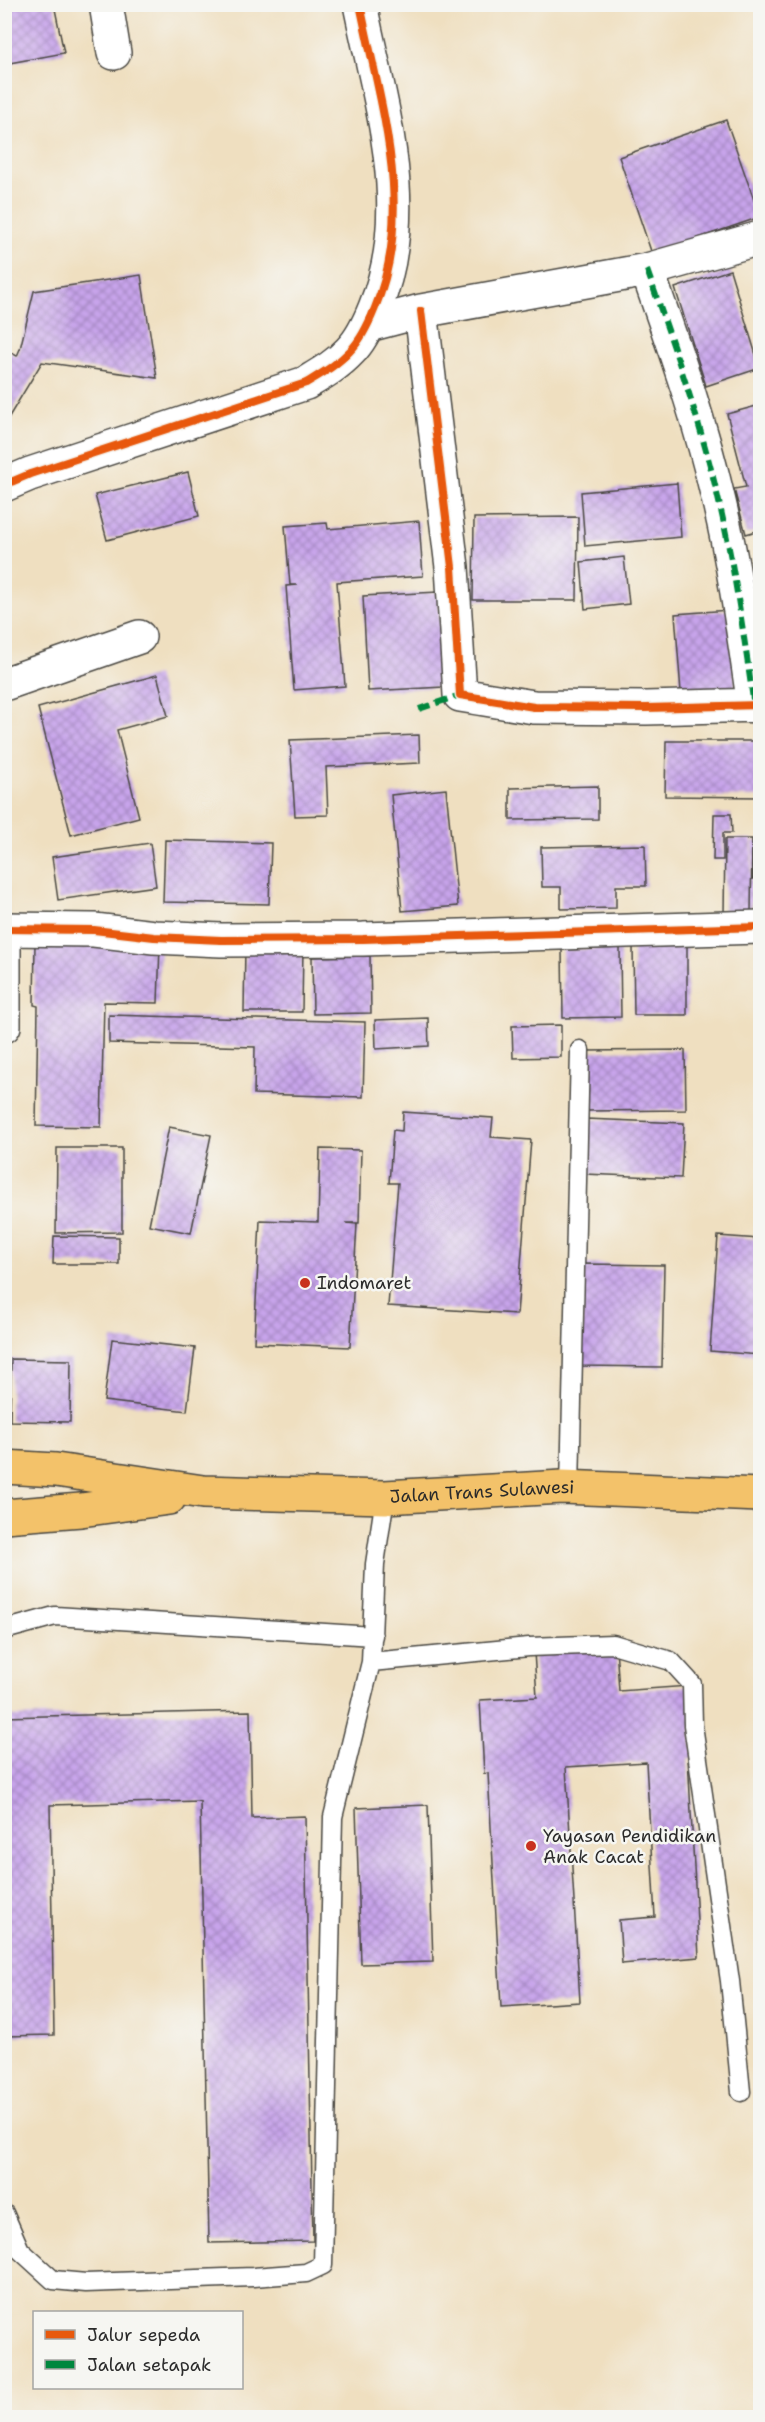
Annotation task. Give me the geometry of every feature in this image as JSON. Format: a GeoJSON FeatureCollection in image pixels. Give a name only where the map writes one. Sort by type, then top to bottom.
{"type":"FeatureCollection","features":[{"type":"Feature","properties":{"kind":"highway"},"geometry":{"type":"LineString","coordinates":[[4,1467],[56,1470],[204,1492]]}},
{"type":"Feature","properties":{"kind":"highway","name":"Jalan Trans Sulawesi"},"geometry":{"type":"LineString","coordinates":[[204,1492],[385,1497],[570,1488],[760,1495]]}},
{"type":"Feature","properties":{"kind":"highway"},"geometry":{"type":"LineString","coordinates":[[4,1516],[81,1510],[204,1492]]}},
{"type":"Feature","properties":{"kind":"street"},"geometry":{"type":"LineString","coordinates":[[106,4],[114,53]]}},
{"type":"Feature","properties":{"kind":"street"},"geometry":{"type":"LineString","coordinates":[[4,485],[30,474],[306,384],[331,368],[351,350],[368,325],[382,290],[392,250],[395,211],[393,171],[360,4]]}},
{"type":"Feature","properties":{"kind":"street"},"geometry":{"type":"LineString","coordinates":[[368,325],[421,311],[647,270],[760,238]]}},
{"type":"Feature","properties":{"kind":"street"},"geometry":{"type":"LineString","coordinates":[[421,311],[452,567],[460,695],[534,707],[646,708],[757,705],[720,503],[694,405],[647,270]]}},
{"type":"Feature","properties":{"kind":"street"},"geometry":{"type":"LineString","coordinates":[[4,684],[139,637]]}},
{"type":"Feature","properties":{"kind":"street"},"geometry":{"type":"LineString","coordinates":[[4,929],[94,930],[154,937],[221,940],[375,939],[760,927]]}},
{"type":"Feature","properties":{"kind":"street"},"geometry":{"type":"LineString","coordinates":[[4,946],[4,1026]]}},
{"type":"Feature","properties":{"kind":"lane"},"geometry":{"type":"LineString","coordinates":[[570,1488],[580,1050]]}},
{"type":"Feature","properties":{"kind":"lane"},"geometry":{"type":"LineString","coordinates":[[4,2213],[20,2250],[53,2280],[86,2283],[253,2277],[306,2273],[323,2265],[333,1817],[371,1662],[375,1564],[385,1497]]}},
{"type":"Feature","properties":{"kind":"lane"},"geometry":{"type":"LineString","coordinates":[[4,1630],[55,1616],[373,1636]]}},
{"type":"Feature","properties":{"kind":"lane"},"geometry":{"type":"LineString","coordinates":[[371,1662],[529,1647],[613,1644],[671,1661],[692,1684],[693,1725],[721,1918],[741,2092]]}},
{"type":"Feature","properties":{"kind":"building"},"geometry":{"type":"Polygon","coordinates":[[[4,4],[54,4],[64,53],[4,64],[4,4]]]}},
{"type":"Feature","properties":{"kind":"building"},"geometry":{"type":"Polygon","coordinates":[[[726,120],[760,217],[652,254],[619,157],[726,120]]]}},
{"type":"Feature","properties":{"kind":"building"},"geometry":{"type":"Polygon","coordinates":[[[730,270],[760,368],[706,386],[675,288],[730,270]]]}},
{"type":"Feature","properties":{"kind":"building"},"geometry":{"type":"Polygon","coordinates":[[[141,275],[157,378],[42,362],[4,425],[4,349],[17,356],[34,291],[141,275]]]}},
{"type":"Feature","properties":{"kind":"building"},"geometry":{"type":"Polygon","coordinates":[[[760,405],[760,530],[746,534],[734,489],[746,487],[727,414],[760,405]]]}},
{"type":"Feature","properties":{"kind":"building"},"geometry":{"type":"Polygon","coordinates":[[[188,472],[199,516],[107,540],[95,495],[188,472]]]}},
{"type":"Feature","properties":{"kind":"building"},"geometry":{"type":"Polygon","coordinates":[[[677,483],[681,537],[585,546],[581,492],[677,483]]]}},
{"type":"Feature","properties":{"kind":"building"},"geometry":{"type":"Polygon","coordinates":[[[578,517],[577,600],[473,600],[474,518],[578,517]]]}},
{"type":"Feature","properties":{"kind":"building"},"geometry":{"type":"Polygon","coordinates":[[[419,521],[423,576],[337,582],[345,686],[294,690],[286,586],[298,585],[290,585],[285,526],[327,523],[328,529],[419,521]]]}},
{"type":"Feature","properties":{"kind":"building"},"geometry":{"type":"Polygon","coordinates":[[[624,557],[629,604],[585,609],[581,562],[624,557]]]}},
{"type":"Feature","properties":{"kind":"building"},"geometry":{"type":"Polygon","coordinates":[[[760,580],[760,629],[756,630],[749,581],[760,580]]]}},
{"type":"Feature","properties":{"kind":"building"},"geometry":{"type":"Polygon","coordinates":[[[438,592],[444,687],[368,691],[363,596],[438,592]]]}},
{"type":"Feature","properties":{"kind":"building"},"geometry":{"type":"Polygon","coordinates":[[[729,610],[737,701],[682,705],[675,614],[729,610]]]}},
{"type":"Feature","properties":{"kind":"building"},"geometry":{"type":"Polygon","coordinates":[[[157,675],[168,716],[117,730],[139,817],[71,835],[38,708],[157,675]]]}},
{"type":"Feature","properties":{"kind":"building"},"geometry":{"type":"Polygon","coordinates":[[[419,735],[420,763],[326,767],[328,815],[295,816],[290,740],[419,735]]]}},
{"type":"Feature","properties":{"kind":"building"},"geometry":{"type":"Polygon","coordinates":[[[666,741],[760,741],[760,797],[665,796],[666,741]]]}},
{"type":"Feature","properties":{"kind":"building"},"geometry":{"type":"Polygon","coordinates":[[[598,786],[598,819],[510,820],[510,788],[598,786]]]}},
{"type":"Feature","properties":{"kind":"building"},"geometry":{"type":"Polygon","coordinates":[[[446,789],[458,906],[402,911],[391,795],[446,789]]]}},
{"type":"Feature","properties":{"kind":"building"},"geometry":{"type":"Polygon","coordinates":[[[714,814],[731,814],[732,833],[723,833],[723,860],[713,860],[714,814]]]}},
{"type":"Feature","properties":{"kind":"building"},"geometry":{"type":"Polygon","coordinates":[[[725,839],[752,839],[751,915],[724,915],[725,839]]]}},
{"type":"Feature","properties":{"kind":"building"},"geometry":{"type":"Polygon","coordinates":[[[165,840],[271,843],[269,904],[163,902],[165,840]]]}},
{"type":"Feature","properties":{"kind":"building"},"geometry":{"type":"Polygon","coordinates":[[[753,841],[760,841],[760,879],[753,879],[753,841]]]}},
{"type":"Feature","properties":{"kind":"building"},"geometry":{"type":"Polygon","coordinates":[[[150,843],[156,886],[58,900],[52,857],[150,843]]]}},
{"type":"Feature","properties":{"kind":"building"},"geometry":{"type":"Polygon","coordinates":[[[645,845],[646,886],[616,886],[616,908],[561,909],[561,887],[542,887],[541,847],[645,845]]]}},
{"type":"Feature","properties":{"kind":"building"},"geometry":{"type":"Polygon","coordinates":[[[35,943],[160,945],[158,1003],[104,1002],[101,1127],[36,1126],[38,1006],[34,1005],[35,943]]]}},
{"type":"Feature","properties":{"kind":"building"},"geometry":{"type":"Polygon","coordinates":[[[245,946],[303,946],[302,1012],[244,1012],[245,946]]]}},
{"type":"Feature","properties":{"kind":"building"},"geometry":{"type":"Polygon","coordinates":[[[687,946],[687,1015],[634,1015],[633,947],[687,946]]]}},
{"type":"Feature","properties":{"kind":"building"},"geometry":{"type":"Polygon","coordinates":[[[620,948],[621,1017],[563,1018],[562,950],[620,948]]]}},
{"type":"Feature","properties":{"kind":"building"},"geometry":{"type":"Polygon","coordinates":[[[370,956],[371,1013],[313,1014],[312,957],[370,956]]]}},
{"type":"Feature","properties":{"kind":"building"},"geometry":{"type":"Polygon","coordinates":[[[109,1015],[365,1022],[363,1097],[254,1094],[255,1047],[109,1043],[109,1015]]]}},
{"type":"Feature","properties":{"kind":"building"},"geometry":{"type":"Polygon","coordinates":[[[428,1018],[429,1046],[376,1049],[375,1020],[428,1018]]]}},
{"type":"Feature","properties":{"kind":"building"},"geometry":{"type":"Polygon","coordinates":[[[561,1025],[561,1057],[513,1058],[512,1026],[561,1025]]]}},
{"type":"Feature","properties":{"kind":"building"},"geometry":{"type":"Polygon","coordinates":[[[685,1050],[686,1110],[587,1111],[586,1051],[685,1050]]]}},
{"type":"Feature","properties":{"kind":"building"},"geometry":{"type":"Polygon","coordinates":[[[403,1112],[493,1118],[491,1137],[531,1140],[517,1314],[388,1306],[398,1183],[389,1183],[393,1130],[402,1131],[403,1112]]]}},
{"type":"Feature","properties":{"kind":"building"},"geometry":{"type":"Polygon","coordinates":[[[586,1119],[684,1123],[681,1178],[584,1174],[586,1119]]]}},
{"type":"Feature","properties":{"kind":"building"},"geometry":{"type":"Polygon","coordinates":[[[169,1127],[211,1135],[191,1233],[149,1225],[169,1127]]]}},
{"type":"Feature","properties":{"kind":"building"},"geometry":{"type":"Polygon","coordinates":[[[57,1148],[122,1148],[122,1232],[56,1233],[57,1148]]]}},
{"type":"Feature","properties":{"kind":"building","name":"Indomaret"},"geometry":{"type":"Polygon","coordinates":[[[320,1149],[361,1150],[359,1223],[346,1223],[357,1224],[350,1347],[254,1343],[260,1220],[318,1222],[320,1149]]]}},
{"type":"Feature","properties":{"kind":"building"},"geometry":{"type":"Polygon","coordinates":[[[54,1236],[119,1237],[119,1264],[53,1264],[54,1236]]]}},
{"type":"Feature","properties":{"kind":"building"},"geometry":{"type":"Polygon","coordinates":[[[718,1236],[760,1239],[760,1355],[710,1351],[718,1236]]]}},
{"type":"Feature","properties":{"kind":"building"},"geometry":{"type":"Polygon","coordinates":[[[584,1264],[664,1265],[662,1367],[581,1366],[584,1264]]]}},
{"type":"Feature","properties":{"kind":"building"},"geometry":{"type":"Polygon","coordinates":[[[112,1339],[195,1348],[187,1411],[104,1401],[112,1339]]]}},
{"type":"Feature","properties":{"kind":"building"},"geometry":{"type":"Polygon","coordinates":[[[11,1359],[71,1360],[70,1422],[10,1421],[11,1359]]]}},
{"type":"Feature","properties":{"kind":"building","name":"Yayasan Pendidikan Anak Cacat"},"geometry":{"type":"Polygon","coordinates":[[[616,1647],[619,1691],[689,1686],[693,1758],[688,1758],[699,1957],[622,1964],[619,1920],[655,1917],[646,1762],[566,1767],[580,2002],[501,2007],[488,1773],[484,1774],[480,1700],[537,1697],[534,1652],[616,1647]]]}},
{"type":"Feature","properties":{"kind":"building"},"geometry":{"type":"Polygon","coordinates":[[[250,1711],[252,1818],[305,1816],[313,2241],[209,2243],[200,1801],[50,1805],[54,2035],[4,2036],[4,1717],[250,1711]]]}},
{"type":"Feature","properties":{"kind":"building"},"geometry":{"type":"Polygon","coordinates":[[[428,1805],[433,1962],[361,1964],[356,1808],[428,1805]]]}},
{"type":"Feature","properties":{"kind":"marked path"},"geometry":{"type":"LineString","coordinates":[[647,270],[686,385],[712,473],[725,527],[754,706]]}},
{"type":"Feature","properties":{"kind":"marked path"},"geometry":{"type":"LineString","coordinates":[[419,709],[460,695]]}},
{"type":"Feature","properties":{"kind":"cycle path"},"geometry":{"type":"LineString","coordinates":[[4,485],[30,474],[306,383],[340,361],[358,342],[373,314],[387,271],[393,233],[394,195],[384,118],[360,4]]}},
{"type":"Feature","properties":{"kind":"cycle path"},"geometry":{"type":"LineString","coordinates":[[421,311],[452,567],[460,695],[534,707],[646,708],[760,705]]}},
{"type":"Feature","properties":{"kind":"cycle path"},"geometry":{"type":"LineString","coordinates":[[4,929],[94,930],[154,937],[221,940],[363,939],[760,927]]}},
{"type":"Feature","properties":{"kind":"place","name":"Indomaret"},"geometry":{"type":"Point","coordinates":[305,1283]}},
{"type":"Feature","properties":{"kind":"place","name":"Yayasan Pendidikan Anak Cacat"},"geometry":{"type":"Point","coordinates":[531,1846]}}]}
